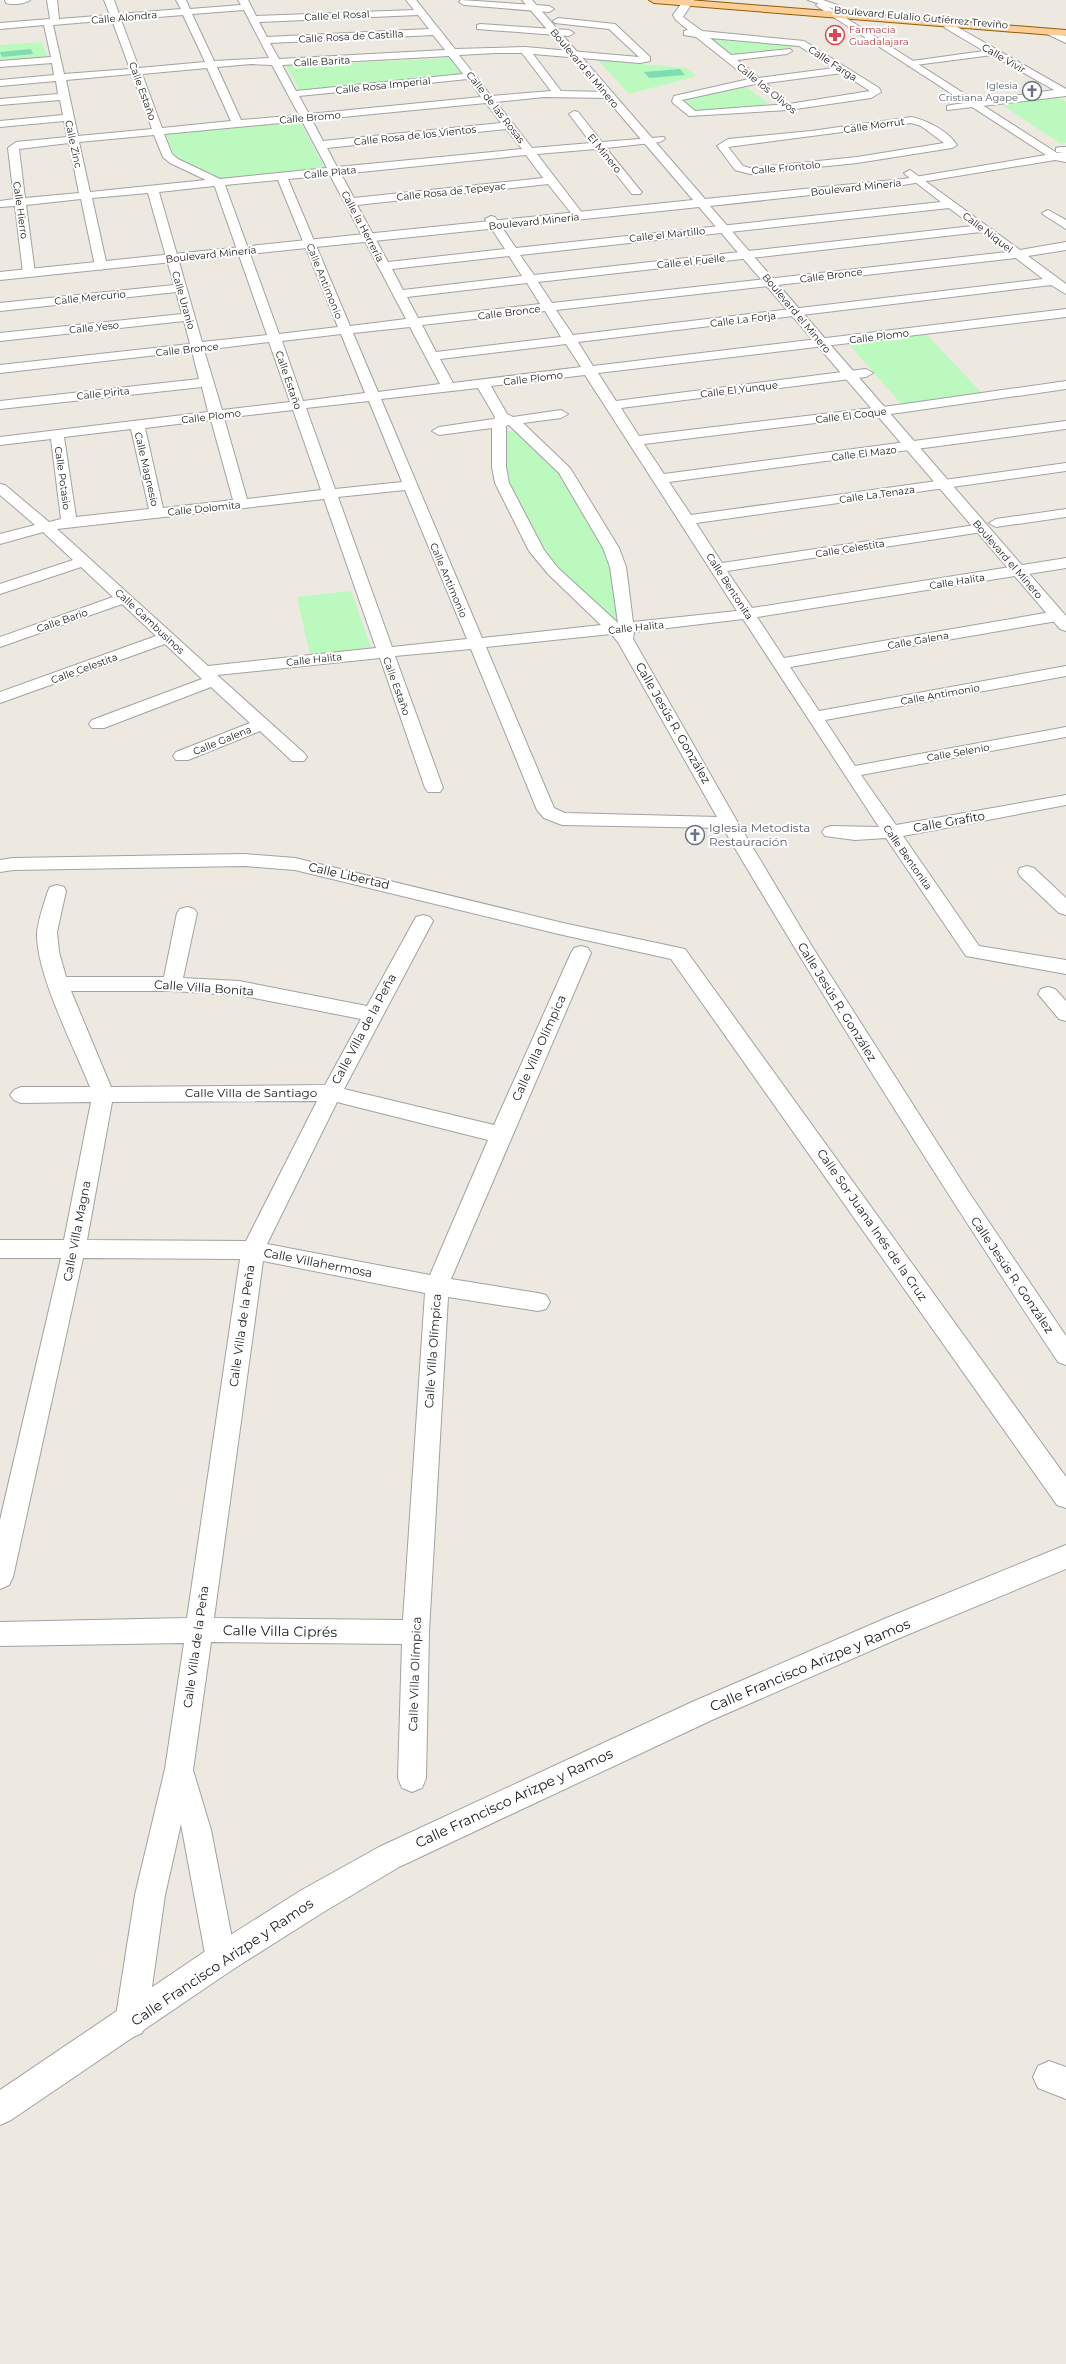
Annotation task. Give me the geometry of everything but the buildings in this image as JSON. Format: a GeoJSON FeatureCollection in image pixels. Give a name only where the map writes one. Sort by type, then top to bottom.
{"type":"FeatureCollection","features":[{"type":"Feature","properties":{"kind":"main road","name":"Boulevard Eulalio Gutiérrez Treviño"},"geometry":{"type":"LineString","coordinates":[[654,0],[831,8]]}},
{"type":"Feature","properties":{"kind":"main road","name":"Boulevard Eulalio Gutiérrez Treviño"},"geometry":{"type":"LineString","coordinates":[[705,0],[1066,24]]}},
{"type":"Feature","properties":{"kind":"main road","name":"Boulevard Eulalio Gutiérrez Treviño"},"geometry":{"type":"LineString","coordinates":[[759,0],[946,22],[1066,33]]}},
{"type":"Feature","properties":{"kind":"main road","name":"Boulevard Eulalio Gutiérrez Treviño"},"geometry":{"type":"LineString","coordinates":[[946,22],[1066,29]]}},
{"type":"Feature","properties":{"kind":"street"},"geometry":{"type":"LineString","coordinates":[[9,2],[25,0]]}},
{"type":"Feature","properties":{"kind":"street","name":"Calle Zinc"},"geometry":{"type":"LineString","coordinates":[[52,0],[51,22],[56,60],[100,262]]}},
{"type":"Feature","properties":{"kind":"street","name":"Calle Estaño"},"geometry":{"type":"LineString","coordinates":[[109,0],[157,132],[170,158],[218,183],[434,788]]}},
{"type":"Feature","properties":{"kind":"street"},"geometry":{"type":"LineString","coordinates":[[181,0],[238,124]]}},
{"type":"Feature","properties":{"kind":"street","name":"Calle de las Rosas"},"geometry":{"type":"LineString","coordinates":[[411,0],[491,100],[577,213]]}},
{"type":"Feature","properties":{"kind":"street","name":"Calle los Olivos"},"geometry":{"type":"LineString","coordinates":[[683,1],[668,16],[687,34],[778,108]]}},
{"type":"Feature","properties":{"kind":"street","name":"Calle los Olivos"},"geometry":{"type":"LineString","coordinates":[[683,1],[678,16],[774,94],[789,112],[833,147],[860,166]]}},
{"type":"Feature","properties":{"kind":"street"},"geometry":{"type":"LineString","coordinates":[[464,2],[538,4]]}},
{"type":"Feature","properties":{"kind":"street","name":"Calle Alondra"},"geometry":{"type":"LineString","coordinates":[[0,26],[187,12],[245,3]]}},
{"type":"Feature","properties":{"kind":"street","name":"Calle la Herrería"},"geometry":{"type":"LineString","coordinates":[[245,3],[449,388]]}},
{"type":"Feature","properties":{"kind":"street","name":"Boulevard el Minero"},"geometry":{"type":"LineString","coordinates":[[538,4],[557,26],[574,54],[646,140],[705,200],[761,253],[847,352]]}},
{"type":"Feature","properties":{"kind":"street"},"geometry":{"type":"LineString","coordinates":[[831,8],[924,62],[989,103],[1061,154]]}},
{"type":"Feature","properties":{"kind":"street"},"geometry":{"type":"LineString","coordinates":[[831,8],[912,64],[976,105],[1061,154]]}},
{"type":"Feature","properties":{"kind":"street","name":"Calle el Rosal"},"geometry":{"type":"LineString","coordinates":[[254,19],[421,12]]}},
{"type":"Feature","properties":{"kind":"street","name":"Calle Vivir"},"geometry":{"type":"LineString","coordinates":[[946,22],[1064,93]]}},
{"type":"Feature","properties":{"kind":"street"},"geometry":{"type":"LineString","coordinates":[[480,27],[557,26]]}},
{"type":"Feature","properties":{"kind":"street","name":"Boulevard el Minero"},"geometry":{"type":"LineString","coordinates":[[557,26],[569,33],[660,139],[705,200],[722,228],[748,255],[850,376],[982,528],[1045,580]]}},
{"type":"Feature","properties":{"kind":"street","name":"Calle Barita"},"geometry":{"type":"LineString","coordinates":[[0,82],[251,61],[277,62],[454,54],[496,50],[525,50],[644,60],[647,58],[612,26],[557,26]]}},
{"type":"Feature","properties":{"kind":"street","name":"Calle Rosa de Castilla"},"geometry":{"type":"LineString","coordinates":[[265,40],[437,32]]}},
{"type":"Feature","properties":{"kind":"street"},"geometry":{"type":"LineString","coordinates":[[1050,32],[1066,40]]}},
{"type":"Feature","properties":{"kind":"street","name":"Calle Farga"},"geometry":{"type":"LineString","coordinates":[[687,34],[796,42],[810,48],[875,90],[874,94],[789,112],[778,108],[695,114],[690,113],[677,99],[747,82]]}},
{"type":"Feature","properties":{"kind":"street"},"geometry":{"type":"LineString","coordinates":[[729,58],[810,48]]}},
{"type":"Feature","properties":{"kind":"street"},"geometry":{"type":"LineString","coordinates":[[525,50],[558,94]]}},
{"type":"Feature","properties":{"kind":"street"},"geometry":{"type":"LineString","coordinates":[[912,64],[994,52]]}},
{"type":"Feature","properties":{"kind":"street"},"geometry":{"type":"LineString","coordinates":[[0,64],[56,60]]}},
{"type":"Feature","properties":{"kind":"street"},"geometry":{"type":"LineString","coordinates":[[747,82],[759,82],[844,70]]}},
{"type":"Feature","properties":{"kind":"street","name":"Calle Rosa Imperial"},"geometry":{"type":"LineString","coordinates":[[293,94],[472,76]]}},
{"type":"Feature","properties":{"kind":"street"},"geometry":{"type":"LineString","coordinates":[[950,108],[1064,93]]}},
{"type":"Feature","properties":{"kind":"street","name":"Calle Bromo"},"geometry":{"type":"LineString","coordinates":[[13,146],[19,144],[558,94],[608,95]]}},
{"type":"Feature","properties":{"kind":"street"},"geometry":{"type":"LineString","coordinates":[[0,102],[64,97]]}},
{"type":"Feature","properties":{"kind":"street","name":"El Minero"},"geometry":{"type":"LineString","coordinates":[[574,114],[636,192]]}},
{"type":"Feature","properties":{"kind":"street"},"geometry":{"type":"LineString","coordinates":[[0,124],[68,118]]}},
{"type":"Feature","properties":{"kind":"street","name":"Calle Morrut"},"geometry":{"type":"LineString","coordinates":[[816,134],[912,120],[925,124],[952,144],[949,146],[860,166]]}},
{"type":"Feature","properties":{"kind":"street","name":"Calle Rosa de los Vientos"},"geometry":{"type":"LineString","coordinates":[[320,145],[510,125]]}},
{"type":"Feature","properties":{"kind":"street","name":"Calle Frontolo"},"geometry":{"type":"LineString","coordinates":[[816,134],[728,142],[722,146],[739,168],[745,170],[845,156]]}},
{"type":"Feature","properties":{"kind":"street","name":"Calle Plata"},"geometry":{"type":"LineString","coordinates":[[0,204],[660,139]]}},
{"type":"Feature","properties":{"kind":"street","name":"Calle Hierro"},"geometry":{"type":"LineString","coordinates":[[13,146],[29,270]]}},
{"type":"Feature","properties":{"kind":"street","name":"Boulevard Minería"},"geometry":{"type":"LineString","coordinates":[[0,276],[29,270],[100,262],[705,200],[915,176],[1061,154]]}},
{"type":"Feature","properties":{"kind":"street","name":"Calle Níquel"},"geometry":{"type":"LineString","coordinates":[[915,176],[1066,290]]}},
{"type":"Feature","properties":{"kind":"street","name":"Calle Antimonio"},"geometry":{"type":"LineString","coordinates":[[282,177],[345,332],[550,814],[562,819],[729,823]]}},
{"type":"Feature","properties":{"kind":"street","name":"Calle Rosa de Tepeyac"},"geometry":{"type":"LineString","coordinates":[[350,202],[552,180]]}},
{"type":"Feature","properties":{"kind":"street","name":"Calle Uranio"},"geometry":{"type":"LineString","coordinates":[[153,189],[241,504]]}},
{"type":"Feature","properties":{"kind":"street","name":"Calle el Martillo"},"geometry":{"type":"LineString","coordinates":[[384,266],[951,204]]}},
{"type":"Feature","properties":{"kind":"street"},"geometry":{"type":"LineString","coordinates":[[1048,213],[1066,225]]}},
{"type":"Feature","properties":{"kind":"street","name":"Calle Bentonita"},"geometry":{"type":"LineString","coordinates":[[492,222],[613,404],[779,664],[850,772],[973,951],[1066,967]]}},
{"type":"Feature","properties":{"kind":"street","name":"Calle el Fuelle"},"geometry":{"type":"LineString","coordinates":[[399,294],[984,228]]}},
{"type":"Feature","properties":{"kind":"street","name":"Calle Bronce"},"geometry":{"type":"LineString","coordinates":[[0,370],[345,332],[1018,254],[1066,246]]}},
{"type":"Feature","properties":{"kind":"street","name":"Boulevard Minería"},"geometry":{"type":"LineString","coordinates":[[0,269],[29,270]]}},
{"type":"Feature","properties":{"kind":"street","name":"Calle La Forja"},"geometry":{"type":"LineString","coordinates":[[432,356],[1054,281]]}},
{"type":"Feature","properties":{"kind":"street","name":"Calle Mercurio"},"geometry":{"type":"LineString","coordinates":[[0,307],[180,288]]}},
{"type":"Feature","properties":{"kind":"street","name":"Calle Plomo"},"geometry":{"type":"LineString","coordinates":[[0,441],[1066,313]]}},
{"type":"Feature","properties":{"kind":"street","name":"Calle Yeso"},"geometry":{"type":"LineString","coordinates":[[0,337],[188,317]]}},
{"type":"Feature","properties":{"kind":"street"},"geometry":{"type":"LineString","coordinates":[[856,362],[875,384]]}},
{"type":"Feature","properties":{"kind":"street","name":"Calle El Yunque"},"geometry":{"type":"LineString","coordinates":[[613,404],[866,373]]}},
{"type":"Feature","properties":{"kind":"street","name":"Calle Pirita"},"geometry":{"type":"LineString","coordinates":[[0,405],[207,382]]}},
{"type":"Feature","properties":{"kind":"street","name":"Calle Jesús R. González"},"geometry":{"type":"LineString","coordinates":[[483,384],[504,420],[565,471],[611,548],[618,567],[621,633]]}},
{"type":"Feature","properties":{"kind":"street","name":"Calle El Coque"},"geometry":{"type":"LineString","coordinates":[[636,441],[880,411],[894,404],[1066,385]]}},
{"type":"Feature","properties":{"kind":"street"},"geometry":{"type":"LineString","coordinates":[[894,404],[908,421]]}},
{"type":"Feature","properties":{"kind":"street"},"geometry":{"type":"LineString","coordinates":[[439,431],[504,420],[561,414]]}},
{"type":"Feature","properties":{"kind":"street","name":"Calle Jesús R. González"},"geometry":{"type":"LineString","coordinates":[[504,420],[499,467],[502,483],[537,551],[553,571],[621,633],[729,823],[876,1065],[962,1200],[1066,1355]]}},
{"type":"Feature","properties":{"kind":"street","name":"Calle Magnesio"},"geometry":{"type":"LineString","coordinates":[[137,425],[157,513]]}},
{"type":"Feature","properties":{"kind":"street","name":"Calle El Mazo"},"geometry":{"type":"LineString","coordinates":[[661,479],[912,446],[933,450],[1066,425]]}},
{"type":"Feature","properties":{"kind":"street"},"geometry":{"type":"LineString","coordinates":[[918,433],[933,450]]}},
{"type":"Feature","properties":{"kind":"street","name":"Calle Potasio"},"geometry":{"type":"LineString","coordinates":[[57,434],[69,522]]}},
{"type":"Feature","properties":{"kind":"street","name":"Calle La Tenaza"},"geometry":{"type":"LineString","coordinates":[[687,520],[944,484],[956,477],[1066,467]]}},
{"type":"Feature","properties":{"kind":"street"},"geometry":{"type":"LineString","coordinates":[[956,477],[971,494]]}},
{"type":"Feature","properties":{"kind":"street","name":"Calle Dolomita"},"geometry":{"type":"LineString","coordinates":[[0,539],[45,526],[69,522],[410,485]]}},
{"type":"Feature","properties":{"kind":"street","name":"Calle Gambusinos"},"geometry":{"type":"LineString","coordinates":[[2,491],[45,526],[84,561],[298,757]]}},
{"type":"Feature","properties":{"kind":"street","name":"Boulevard el Minero"},"geometry":{"type":"LineString","coordinates":[[986,512],[1001,529],[1066,513]]}},
{"type":"Feature","properties":{"kind":"street","name":"Calle Celestita"},"geometry":{"type":"LineString","coordinates":[[718,568],[982,528]]}},
{"type":"Feature","properties":{"kind":"street"},"geometry":{"type":"LineString","coordinates":[[0,589],[84,561]]}},
{"type":"Feature","properties":{"kind":"street","name":"Calle Halita"},"geometry":{"type":"LineString","coordinates":[[98,724],[209,675],[385,652],[476,643],[621,633],[748,614],[1026,565],[1066,562]]}},
{"type":"Feature","properties":{"kind":"street","name":"Boulevard el Minero"},"geometry":{"type":"LineString","coordinates":[[1026,565],[1062,621]]}},
{"type":"Feature","properties":{"kind":"street","name":"Calle Bario"},"geometry":{"type":"LineString","coordinates":[[0,642],[125,598]]}},
{"type":"Feature","properties":{"kind":"street","name":"Calle Galena"},"geometry":{"type":"LineString","coordinates":[[779,664],[1062,621]]}},
{"type":"Feature","properties":{"kind":"street","name":"Calle Celestita"},"geometry":{"type":"LineString","coordinates":[[0,698],[168,638]]}},
{"type":"Feature","properties":{"kind":"street","name":"Calle Antimonio"},"geometry":{"type":"LineString","coordinates":[[814,717],[1066,671]]}},
{"type":"Feature","properties":{"kind":"street","name":"Calle Galena"},"geometry":{"type":"LineString","coordinates":[[182,756],[262,724]]}},
{"type":"Feature","properties":{"kind":"street","name":"Calle Selenio"},"geometry":{"type":"LineString","coordinates":[[850,772],[1066,732]]}},
{"type":"Feature","properties":{"kind":"street","name":"Calle Grafito"},"geometry":{"type":"LineString","coordinates":[[831,832],[855,834],[891,832],[1066,800]]}},
{"type":"Feature","properties":{"kind":"street","name":"Calle Libertad"},"geometry":{"type":"LineString","coordinates":[[4,864],[245,860],[295,864],[563,929],[678,954]]}},
{"type":"Feature","properties":{"kind":"street"},"geometry":{"type":"LineString","coordinates":[[1027,872],[1066,909]]}},
{"type":"Feature","properties":{"kind":"street"},"geometry":{"type":"LineString","coordinates":[[57,891],[47,932],[49,952],[58,984],[103,1094]]}},
{"type":"Feature","properties":{"kind":"street"},"geometry":{"type":"LineString","coordinates":[[172,984],[187,913]]}},
{"type":"Feature","properties":{"kind":"street","name":"Calle Villa de la Peña"},"geometry":{"type":"LineString","coordinates":[[131,2022],[150,1895],[179,1769],[197,1630],[253,1250],[371,1014],[423,921]]}},
{"type":"Feature","properties":{"kind":"street","name":"Calle Villa Olímpica"},"geometry":{"type":"LineString","coordinates":[[412,1778],[416,1632],[437,1286],[501,1134],[581,953]]}},
{"type":"Feature","properties":{"kind":"street","name":"Calle Sor Juana Inés de la Cruz"},"geometry":{"type":"LineString","coordinates":[[678,954],[706,991],[1066,1497]]}},
{"type":"Feature","properties":{"kind":"street","name":"Calle Villa Bonita"},"geometry":{"type":"LineString","coordinates":[[58,984],[172,984],[239,988],[371,1014]]}},
{"type":"Feature","properties":{"kind":"street"},"geometry":{"type":"LineString","coordinates":[[1057,995],[1066,1014]]}},
{"type":"Feature","properties":{"kind":"street","name":"Calle Villa de Santiago"},"geometry":{"type":"LineString","coordinates":[[21,1095],[331,1093],[501,1134]]}},
{"type":"Feature","properties":{"kind":"street","name":"Calle Villa Magna"},"geometry":{"type":"LineString","coordinates":[[0,1577],[74,1249],[103,1094]]}},
{"type":"Feature","properties":{"kind":"street","name":"Calle Villahermosa"},"geometry":{"type":"LineString","coordinates":[[0,1249],[253,1250],[437,1286],[538,1302]]}},
{"type":"Feature","properties":{"kind":"street","name":"Calle Francisco Arizpe y Ramos"},"geometry":{"type":"LineString","coordinates":[[0,2109],[131,2022],[221,1959],[311,1902],[389,1857],[519,1795],[702,1711],[893,1628],[1066,1557]]}},
{"type":"Feature","properties":{"kind":"street","name":"Calle Villa Ciprés"},"geometry":{"type":"LineString","coordinates":[[0,1634],[197,1630],[416,1632]]}},
{"type":"Feature","properties":{"kind":"street","name":"Calle Villa de la Peña"},"geometry":{"type":"LineString","coordinates":[[179,1769],[197,1830],[221,1959]]}},
{"type":"Feature","properties":{"kind":"green space"},"geometry":{"type":"Polygon","coordinates":[[[704,36],[801,46],[731,56],[704,36]]]}},
{"type":"Feature","properties":{"kind":"green space"},"geometry":{"type":"Polygon","coordinates":[[[42,42],[48,58],[0,62],[0,45],[42,42]]]}},
{"type":"Feature","properties":{"kind":"green space"},"geometry":{"type":"Polygon","coordinates":[[[31,49],[33,54],[2,57],[0,52],[31,49]]]}},
{"type":"Feature","properties":{"kind":"green space"},"geometry":{"type":"Polygon","coordinates":[[[451,58],[465,75],[300,91],[286,66],[451,58]]]}},
{"type":"Feature","properties":{"kind":"green space"},"geometry":{"type":"Polygon","coordinates":[[[598,60],[686,68],[697,76],[629,94],[598,60]]]}},
{"type":"Feature","properties":{"kind":"green space"},"geometry":{"type":"Polygon","coordinates":[[[680,69],[685,75],[649,78],[644,72],[680,69]]]}},
{"type":"Feature","properties":{"kind":"green space"},"geometry":{"type":"Polygon","coordinates":[[[742,84],[769,104],[696,112],[683,100],[742,84]]]}},
{"type":"Feature","properties":{"kind":"green space"},"geometry":{"type":"Polygon","coordinates":[[[1057,96],[1066,102],[1066,143],[1061,144],[1002,105],[1057,96]]]}},
{"type":"Feature","properties":{"kind":"green space"},"geometry":{"type":"Polygon","coordinates":[[[300,122],[326,170],[225,181],[175,157],[164,134],[300,122]]]}},
{"type":"Feature","properties":{"kind":"green space"},"geometry":{"type":"Polygon","coordinates":[[[926,334],[982,393],[902,405],[848,343],[926,334]]]}},
{"type":"Feature","properties":{"kind":"green space"},"geometry":{"type":"Polygon","coordinates":[[[517,430],[557,466],[613,558],[624,616],[611,621],[550,562],[506,479],[505,431],[517,430]]]}},
{"type":"Feature","properties":{"kind":"green space"},"geometry":{"type":"Polygon","coordinates":[[[351,591],[371,648],[310,655],[297,597],[351,591]]]}},
{"type":"Feature","properties":{"kind":"place","name":"Farmacia Guadalajara"},"geometry":{"type":"Point","coordinates":[835,35]}},
{"type":"Feature","properties":{"kind":"place","name":"Iglesia Cristiana Agape"},"geometry":{"type":"Point","coordinates":[1032,91]}},
{"type":"Feature","properties":{"kind":"place","name":"Iglesia Metodista Restauración"},"geometry":{"type":"Point","coordinates":[695,835]}}]}
